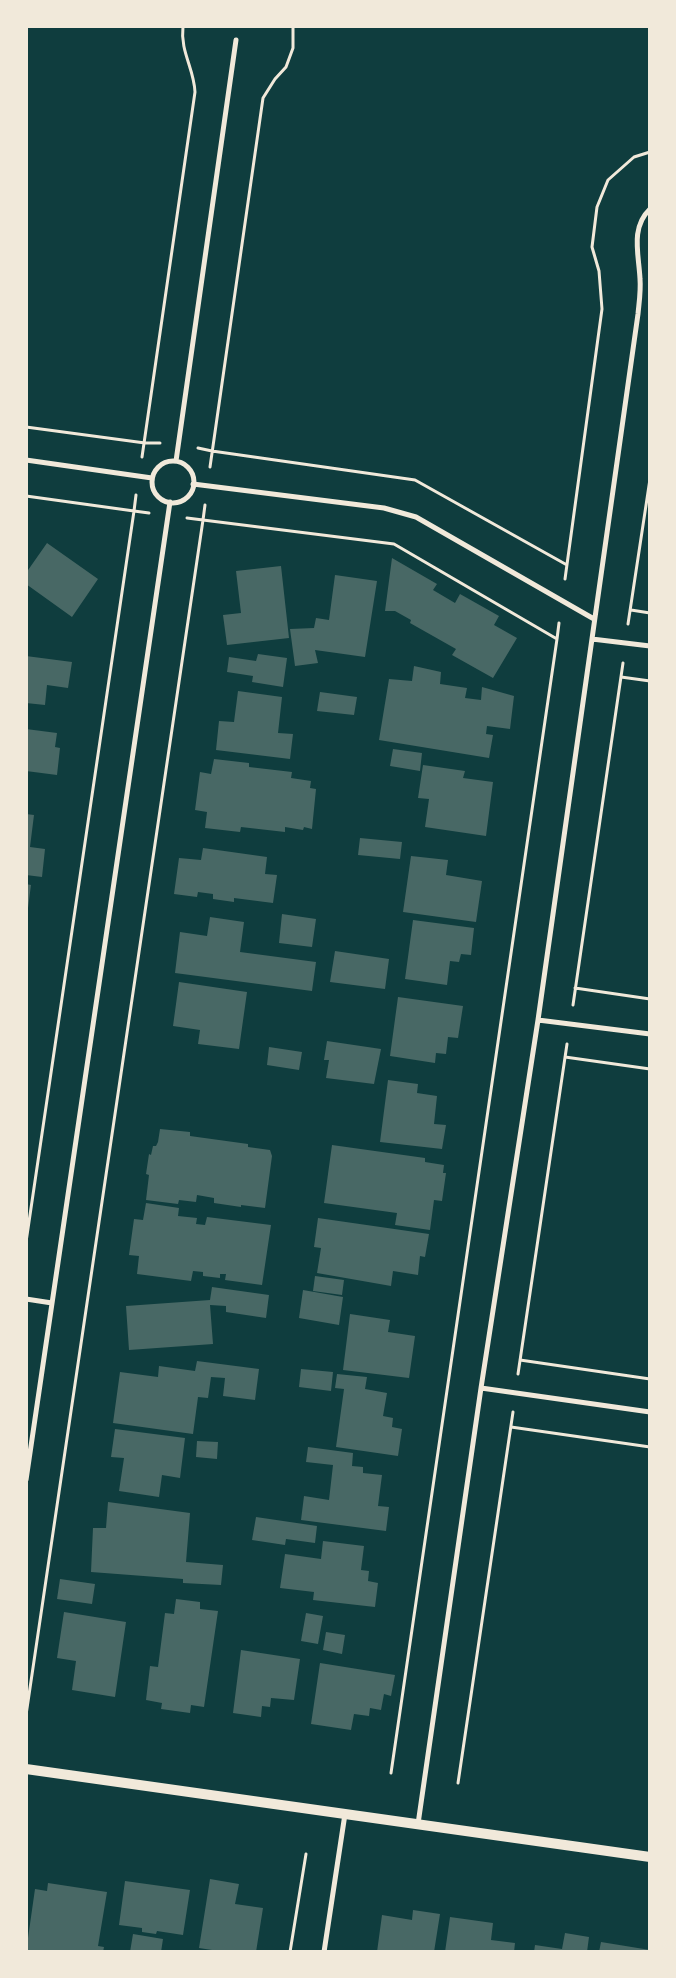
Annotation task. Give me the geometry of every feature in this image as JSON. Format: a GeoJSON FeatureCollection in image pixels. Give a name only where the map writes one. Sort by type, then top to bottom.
{"type":"FeatureCollection","features":[{"type":"Feature","properties":{"kind":"main road"},"geometry":{"type":"LineString","coordinates":[[26,1769],[650,1857]]}},
{"type":"Feature","properties":{"kind":"street"},"geometry":{"type":"LineString","coordinates":[[176,461],[236,40]]}},
{"type":"Feature","properties":{"kind":"street"},"geometry":{"type":"LineString","coordinates":[[418,1824],[481,1388],[538,1020],[638,314],[640,281],[637,249],[639,224],[650,209]]}},
{"type":"Feature","properties":{"kind":"street"},"geometry":{"type":"LineString","coordinates":[[26,460],[152,478]]}},
{"type":"Feature","properties":{"kind":"street"},"geometry":{"type":"LineString","coordinates":[[176,461],[183,463],[191,472],[194,484],[188,496],[176,502],[170,502],[158,497],[154,491],[152,478],[158,467],[163,463],[176,461]]}},
{"type":"Feature","properties":{"kind":"street"},"geometry":{"type":"LineString","coordinates":[[194,484],[404,512],[416,517],[594,619]]}},
{"type":"Feature","properties":{"kind":"street"},"geometry":{"type":"LineString","coordinates":[[26,1480],[170,502]]}},
{"type":"Feature","properties":{"kind":"street"},"geometry":{"type":"LineString","coordinates":[[592,639],[650,646]]}},
{"type":"Feature","properties":{"kind":"street"},"geometry":{"type":"LineString","coordinates":[[538,1020],[650,1034]]}},
{"type":"Feature","properties":{"kind":"street"},"geometry":{"type":"LineString","coordinates":[[26,1299],[52,1303]]}},
{"type":"Feature","properties":{"kind":"street"},"geometry":{"type":"LineString","coordinates":[[481,1388],[650,1412]]}},
{"type":"Feature","properties":{"kind":"street"},"geometry":{"type":"LineString","coordinates":[[324,1952],[345,1813]]}},
{"type":"Feature","properties":{"kind":"path"},"geometry":{"type":"LineString","coordinates":[[145,443],[195,92],[194,77],[186,60],[182,39],[184,26]]}},
{"type":"Feature","properties":{"kind":"path"},"geometry":{"type":"LineString","coordinates":[[212,452],[263,98],[275,79],[286,67],[293,48],[293,26]]}},
{"type":"Feature","properties":{"kind":"path"},"geometry":{"type":"LineString","coordinates":[[391,1773],[557,639],[602,310],[600,271],[592,247],[597,207],[608,180],[634,157],[650,152]]}},
{"type":"Feature","properties":{"kind":"path"},"geometry":{"type":"LineString","coordinates":[[26,426],[145,443],[179,443],[212,452],[416,480],[567,566]]}},
{"type":"Feature","properties":{"kind":"path"},"geometry":{"type":"LineString","coordinates":[[458,1782],[650,479]]}},
{"type":"Feature","properties":{"kind":"path"},"geometry":{"type":"LineString","coordinates":[[26,496],[134,511],[26,1242]]}},
{"type":"Feature","properties":{"kind":"path"},"geometry":{"type":"LineString","coordinates":[[26,1715],[203,520],[394,544],[557,639]]}},
{"type":"Feature","properties":{"kind":"path"},"geometry":{"type":"LineString","coordinates":[[630,610],[650,613]]}},
{"type":"Feature","properties":{"kind":"path"},"geometry":{"type":"LineString","coordinates":[[621,677],[650,681]]}},
{"type":"Feature","properties":{"kind":"path"},"geometry":{"type":"LineString","coordinates":[[575,988],[650,999]]}},
{"type":"Feature","properties":{"kind":"path"},"geometry":{"type":"LineString","coordinates":[[565,1057],[650,1069]]}},
{"type":"Feature","properties":{"kind":"path"},"geometry":{"type":"LineString","coordinates":[[520,1360],[650,1379]]}},
{"type":"Feature","properties":{"kind":"path"},"geometry":{"type":"LineString","coordinates":[[510,1427],[650,1447]]}},
{"type":"Feature","properties":{"kind":"path"},"geometry":{"type":"LineString","coordinates":[[290,1952],[306,1854]]}},
{"type":"Feature","properties":{"kind":"building"},"geometry":{"type":"Polygon","coordinates":[[[47,543],[98,579],[72,617],[26,584],[26,573],[47,543]]]}},
{"type":"Feature","properties":{"kind":"building"},"geometry":{"type":"Polygon","coordinates":[[[392,558],[437,584],[433,590],[455,603],[460,594],[499,616],[494,625],[517,638],[493,678],[452,655],[456,649],[410,623],[411,620],[395,611],[385,611],[392,558]]]}},
{"type":"Feature","properties":{"kind":"building"},"geometry":{"type":"Polygon","coordinates":[[[281,566],[289,638],[227,645],[223,615],[241,613],[236,571],[281,566]]]}},
{"type":"Feature","properties":{"kind":"building"},"geometry":{"type":"Polygon","coordinates":[[[335,575],[377,581],[365,657],[315,650],[318,663],[295,666],[290,629],[314,628],[316,618],[329,620],[335,575]]]}},
{"type":"Feature","properties":{"kind":"building"},"geometry":{"type":"Polygon","coordinates":[[[258,654],[287,658],[283,687],[252,682],[253,676],[227,672],[229,657],[256,661],[258,654]]]}},
{"type":"Feature","properties":{"kind":"building"},"geometry":{"type":"Polygon","coordinates":[[[26,656],[72,662],[68,688],[47,685],[45,705],[26,703],[26,656]]]}},
{"type":"Feature","properties":{"kind":"building"},"geometry":{"type":"Polygon","coordinates":[[[414,666],[441,672],[440,684],[467,688],[465,698],[481,700],[482,687],[514,696],[510,729],[487,726],[486,734],[493,735],[489,758],[379,740],[389,679],[412,681],[414,666]]]}},
{"type":"Feature","properties":{"kind":"building"},"geometry":{"type":"Polygon","coordinates":[[[238,691],[282,697],[278,733],[293,734],[290,759],[216,750],[219,721],[234,722],[238,691]]]}},
{"type":"Feature","properties":{"kind":"building"},"geometry":{"type":"Polygon","coordinates":[[[320,692],[357,697],[354,715],[317,711],[320,692]]]}},
{"type":"Feature","properties":{"kind":"building"},"geometry":{"type":"Polygon","coordinates":[[[26,729],[57,733],[55,747],[60,748],[57,775],[26,771],[26,729]]]}},
{"type":"Feature","properties":{"kind":"building"},"geometry":{"type":"Polygon","coordinates":[[[393,749],[422,753],[420,771],[390,766],[393,749]]]}},
{"type":"Feature","properties":{"kind":"building"},"geometry":{"type":"Polygon","coordinates":[[[214,759],[249,763],[249,767],[292,772],[291,778],[311,781],[310,788],[316,789],[312,829],[304,827],[303,830],[285,827],[285,832],[241,827],[240,832],[205,828],[207,812],[195,810],[200,772],[211,774],[214,759]]]}},
{"type":"Feature","properties":{"kind":"building"},"geometry":{"type":"Polygon","coordinates":[[[423,765],[465,771],[463,778],[493,782],[486,836],[425,827],[429,799],[418,798],[423,765]]]}},
{"type":"Feature","properties":{"kind":"building"},"geometry":{"type":"Polygon","coordinates":[[[26,814],[34,815],[30,847],[45,849],[42,877],[26,875],[26,814]]]}},
{"type":"Feature","properties":{"kind":"building"},"geometry":{"type":"Polygon","coordinates":[[[360,838],[402,842],[400,859],[358,855],[360,838]]]}},
{"type":"Feature","properties":{"kind":"building"},"geometry":{"type":"Polygon","coordinates":[[[203,848],[267,857],[265,874],[277,875],[273,903],[234,898],[234,902],[213,899],[213,894],[198,892],[197,897],[174,894],[179,858],[201,860],[203,848]]]}},
{"type":"Feature","properties":{"kind":"building"},"geometry":{"type":"Polygon","coordinates":[[[411,856],[448,860],[446,875],[482,881],[476,922],[403,912],[411,856]]]}},
{"type":"Feature","properties":{"kind":"building"},"geometry":{"type":"Polygon","coordinates":[[[26,884],[31,885],[28,908],[26,908],[26,884]]]}},
{"type":"Feature","properties":{"kind":"building"},"geometry":{"type":"Polygon","coordinates":[[[282,914],[316,919],[312,947],[279,943],[282,914]]]}},
{"type":"Feature","properties":{"kind":"building"},"geometry":{"type":"Polygon","coordinates":[[[210,917],[244,922],[240,952],[316,962],[312,991],[175,973],[180,932],[207,936],[210,917]]]}},
{"type":"Feature","properties":{"kind":"building"},"geometry":{"type":"Polygon","coordinates":[[[413,920],[474,928],[471,955],[461,954],[459,962],[450,961],[447,985],[405,979],[413,920]]]}},
{"type":"Feature","properties":{"kind":"building"},"geometry":{"type":"Polygon","coordinates":[[[335,951],[389,959],[385,989],[330,982],[335,951]]]}},
{"type":"Feature","properties":{"kind":"building"},"geometry":{"type":"Polygon","coordinates":[[[179,982],[247,992],[239,1049],[198,1044],[200,1030],[173,1026],[179,982]]]}},
{"type":"Feature","properties":{"kind":"building"},"geometry":{"type":"Polygon","coordinates":[[[398,997],[463,1006],[458,1038],[448,1037],[446,1054],[436,1053],[435,1063],[390,1056],[398,997]]]}},
{"type":"Feature","properties":{"kind":"building"},"geometry":{"type":"Polygon","coordinates":[[[327,1041],[381,1049],[374,1084],[326,1078],[329,1060],[324,1060],[327,1041]]]}},
{"type":"Feature","properties":{"kind":"building"},"geometry":{"type":"Polygon","coordinates":[[[269,1047],[302,1052],[299,1070],[267,1065],[269,1047]]]}},
{"type":"Feature","properties":{"kind":"building"},"geometry":{"type":"Polygon","coordinates":[[[388,1080],[418,1084],[417,1093],[437,1096],[434,1124],[446,1125],[442,1149],[380,1142],[388,1080]]]}},
{"type":"Feature","properties":{"kind":"building"},"geometry":{"type":"Polygon","coordinates":[[[160,1129],[190,1132],[190,1136],[248,1144],[248,1147],[270,1150],[272,1156],[265,1208],[214,1203],[214,1198],[197,1195],[196,1202],[179,1200],[178,1204],[146,1200],[149,1175],[146,1174],[149,1154],[151,1155],[153,1146],[156,1146],[158,1142],[160,1129]]]}},
{"type":"Feature","properties":{"kind":"building"},"geometry":{"type":"Polygon","coordinates":[[[332,1145],[425,1158],[425,1162],[444,1165],[443,1173],[446,1173],[442,1201],[434,1200],[430,1230],[395,1225],[397,1213],[324,1203],[332,1145]]]}},
{"type":"Feature","properties":{"kind":"building"},"geometry":{"type":"Polygon","coordinates":[[[146,1203],[179,1208],[178,1216],[197,1218],[196,1224],[205,1225],[207,1217],[271,1225],[262,1285],[225,1280],[226,1274],[220,1274],[220,1278],[203,1276],[203,1272],[193,1271],[191,1281],[137,1274],[139,1256],[129,1255],[134,1219],[143,1220],[146,1203]]]}},
{"type":"Feature","properties":{"kind":"building"},"geometry":{"type":"Polygon","coordinates":[[[318,1218],[429,1234],[425,1257],[420,1256],[418,1275],[393,1271],[391,1286],[317,1273],[321,1248],[314,1247],[318,1218]]]}},
{"type":"Feature","properties":{"kind":"building"},"geometry":{"type":"Polygon","coordinates":[[[315,1276],[344,1280],[342,1295],[313,1291],[315,1276]]]}},
{"type":"Feature","properties":{"kind":"building"},"geometry":{"type":"Polygon","coordinates":[[[212,1287],[269,1295],[266,1318],[226,1312],[226,1306],[210,1305],[213,1344],[129,1350],[126,1306],[210,1300],[212,1287]]]}},
{"type":"Feature","properties":{"kind":"building"},"geometry":{"type":"Polygon","coordinates":[[[303,1290],[343,1297],[339,1325],[299,1318],[303,1290]]]}},
{"type":"Feature","properties":{"kind":"building"},"geometry":{"type":"Polygon","coordinates":[[[350,1314],[390,1320],[388,1332],[415,1336],[409,1378],[343,1370],[350,1314]]]}},
{"type":"Feature","properties":{"kind":"building"},"geometry":{"type":"Polygon","coordinates":[[[197,1361],[259,1369],[255,1400],[223,1396],[225,1378],[211,1377],[208,1398],[198,1397],[193,1434],[113,1423],[120,1372],[158,1377],[159,1366],[195,1371],[197,1361]]]}},
{"type":"Feature","properties":{"kind":"building"},"geometry":{"type":"Polygon","coordinates":[[[301,1369],[333,1372],[331,1391],[299,1387],[301,1369]]]}},
{"type":"Feature","properties":{"kind":"building"},"geometry":{"type":"Polygon","coordinates":[[[337,1374],[367,1377],[365,1389],[387,1393],[383,1416],[393,1418],[392,1427],[402,1429],[398,1456],[336,1447],[344,1389],[335,1388],[337,1374]]]}},
{"type":"Feature","properties":{"kind":"building"},"geometry":{"type":"Polygon","coordinates":[[[115,1429],[185,1438],[180,1478],[162,1475],[159,1497],[119,1491],[124,1458],[111,1457],[115,1429]]]}},
{"type":"Feature","properties":{"kind":"building"},"geometry":{"type":"Polygon","coordinates":[[[197,1441],[218,1442],[217,1459],[196,1457],[197,1441]]]}},
{"type":"Feature","properties":{"kind":"building"},"geometry":{"type":"Polygon","coordinates":[[[308,1447],[353,1453],[352,1466],[363,1467],[363,1473],[382,1475],[378,1506],[389,1507],[386,1531],[301,1520],[304,1496],[329,1500],[333,1465],[306,1462],[308,1447]]]}},
{"type":"Feature","properties":{"kind":"building"},"geometry":{"type":"Polygon","coordinates":[[[108,1502],[190,1513],[186,1562],[223,1565],[221,1585],[183,1583],[183,1579],[91,1572],[93,1528],[106,1528],[108,1502]]]}},
{"type":"Feature","properties":{"kind":"building"},"geometry":{"type":"Polygon","coordinates":[[[256,1517],[317,1526],[315,1543],[286,1539],[285,1545],[252,1540],[256,1517]]]}},
{"type":"Feature","properties":{"kind":"building"},"geometry":{"type":"Polygon","coordinates":[[[323,1541],[364,1546],[361,1570],[369,1571],[368,1581],[378,1583],[375,1607],[313,1600],[314,1592],[280,1588],[285,1554],[321,1559],[323,1541]]]}},
{"type":"Feature","properties":{"kind":"building"},"geometry":{"type":"Polygon","coordinates":[[[60,1579],[95,1584],[92,1604],[57,1599],[60,1579]]]}},
{"type":"Feature","properties":{"kind":"building"},"geometry":{"type":"Polygon","coordinates":[[[176,1599],[200,1602],[200,1609],[218,1611],[204,1707],[191,1705],[190,1713],[161,1709],[162,1703],[146,1700],[150,1666],[158,1667],[165,1613],[174,1614],[176,1599]]]}},
{"type":"Feature","properties":{"kind":"building"},"geometry":{"type":"Polygon","coordinates":[[[64,1612],[126,1622],[115,1697],[72,1690],[76,1661],[57,1658],[64,1612]]]}},
{"type":"Feature","properties":{"kind":"building"},"geometry":{"type":"Polygon","coordinates":[[[306,1613],[323,1616],[318,1644],[301,1641],[306,1613]]]}},
{"type":"Feature","properties":{"kind":"building"},"geometry":{"type":"Polygon","coordinates":[[[326,1632],[345,1635],[342,1654],[323,1650],[326,1632]]]}},
{"type":"Feature","properties":{"kind":"building"},"geometry":{"type":"Polygon","coordinates":[[[241,1650],[300,1659],[294,1700],[271,1698],[270,1707],[262,1706],[261,1717],[233,1713],[241,1650]]]}},
{"type":"Feature","properties":{"kind":"building"},"geometry":{"type":"Polygon","coordinates":[[[320,1663],[395,1675],[391,1696],[384,1694],[381,1710],[370,1708],[369,1716],[354,1714],[351,1730],[311,1724],[320,1663]]]}},
{"type":"Feature","properties":{"kind":"building"},"geometry":{"type":"Polygon","coordinates":[[[210,1879],[239,1884],[235,1904],[263,1908],[256,1952],[225,1952],[199,1948],[210,1879]]]}},
{"type":"Feature","properties":{"kind":"building"},"geometry":{"type":"Polygon","coordinates":[[[125,1881],[190,1890],[183,1935],[157,1931],[156,1934],[142,1932],[142,1928],[119,1925],[125,1881]]]}},
{"type":"Feature","properties":{"kind":"building"},"geometry":{"type":"Polygon","coordinates":[[[48,1883],[107,1892],[98,1946],[104,1947],[103,1952],[26,1952],[35,1889],[47,1891],[48,1883]]]}},
{"type":"Feature","properties":{"kind":"building"},"geometry":{"type":"Polygon","coordinates":[[[413,1910],[440,1914],[434,1952],[377,1952],[382,1915],[412,1920],[413,1910]]]}},
{"type":"Feature","properties":{"kind":"building"},"geometry":{"type":"Polygon","coordinates":[[[450,1917],[493,1923],[491,1940],[515,1943],[514,1952],[445,1952],[450,1917]]]}},
{"type":"Feature","properties":{"kind":"building"},"geometry":{"type":"Polygon","coordinates":[[[565,1933],[589,1937],[587,1952],[534,1952],[535,1945],[562,1949],[565,1933]]]}},
{"type":"Feature","properties":{"kind":"building"},"geometry":{"type":"Polygon","coordinates":[[[133,1934],[163,1939],[161,1952],[130,1952],[133,1934]]]}},
{"type":"Feature","properties":{"kind":"building"},"geometry":{"type":"Polygon","coordinates":[[[601,1942],[650,1950],[650,1952],[599,1952],[601,1942]]]}}]}
